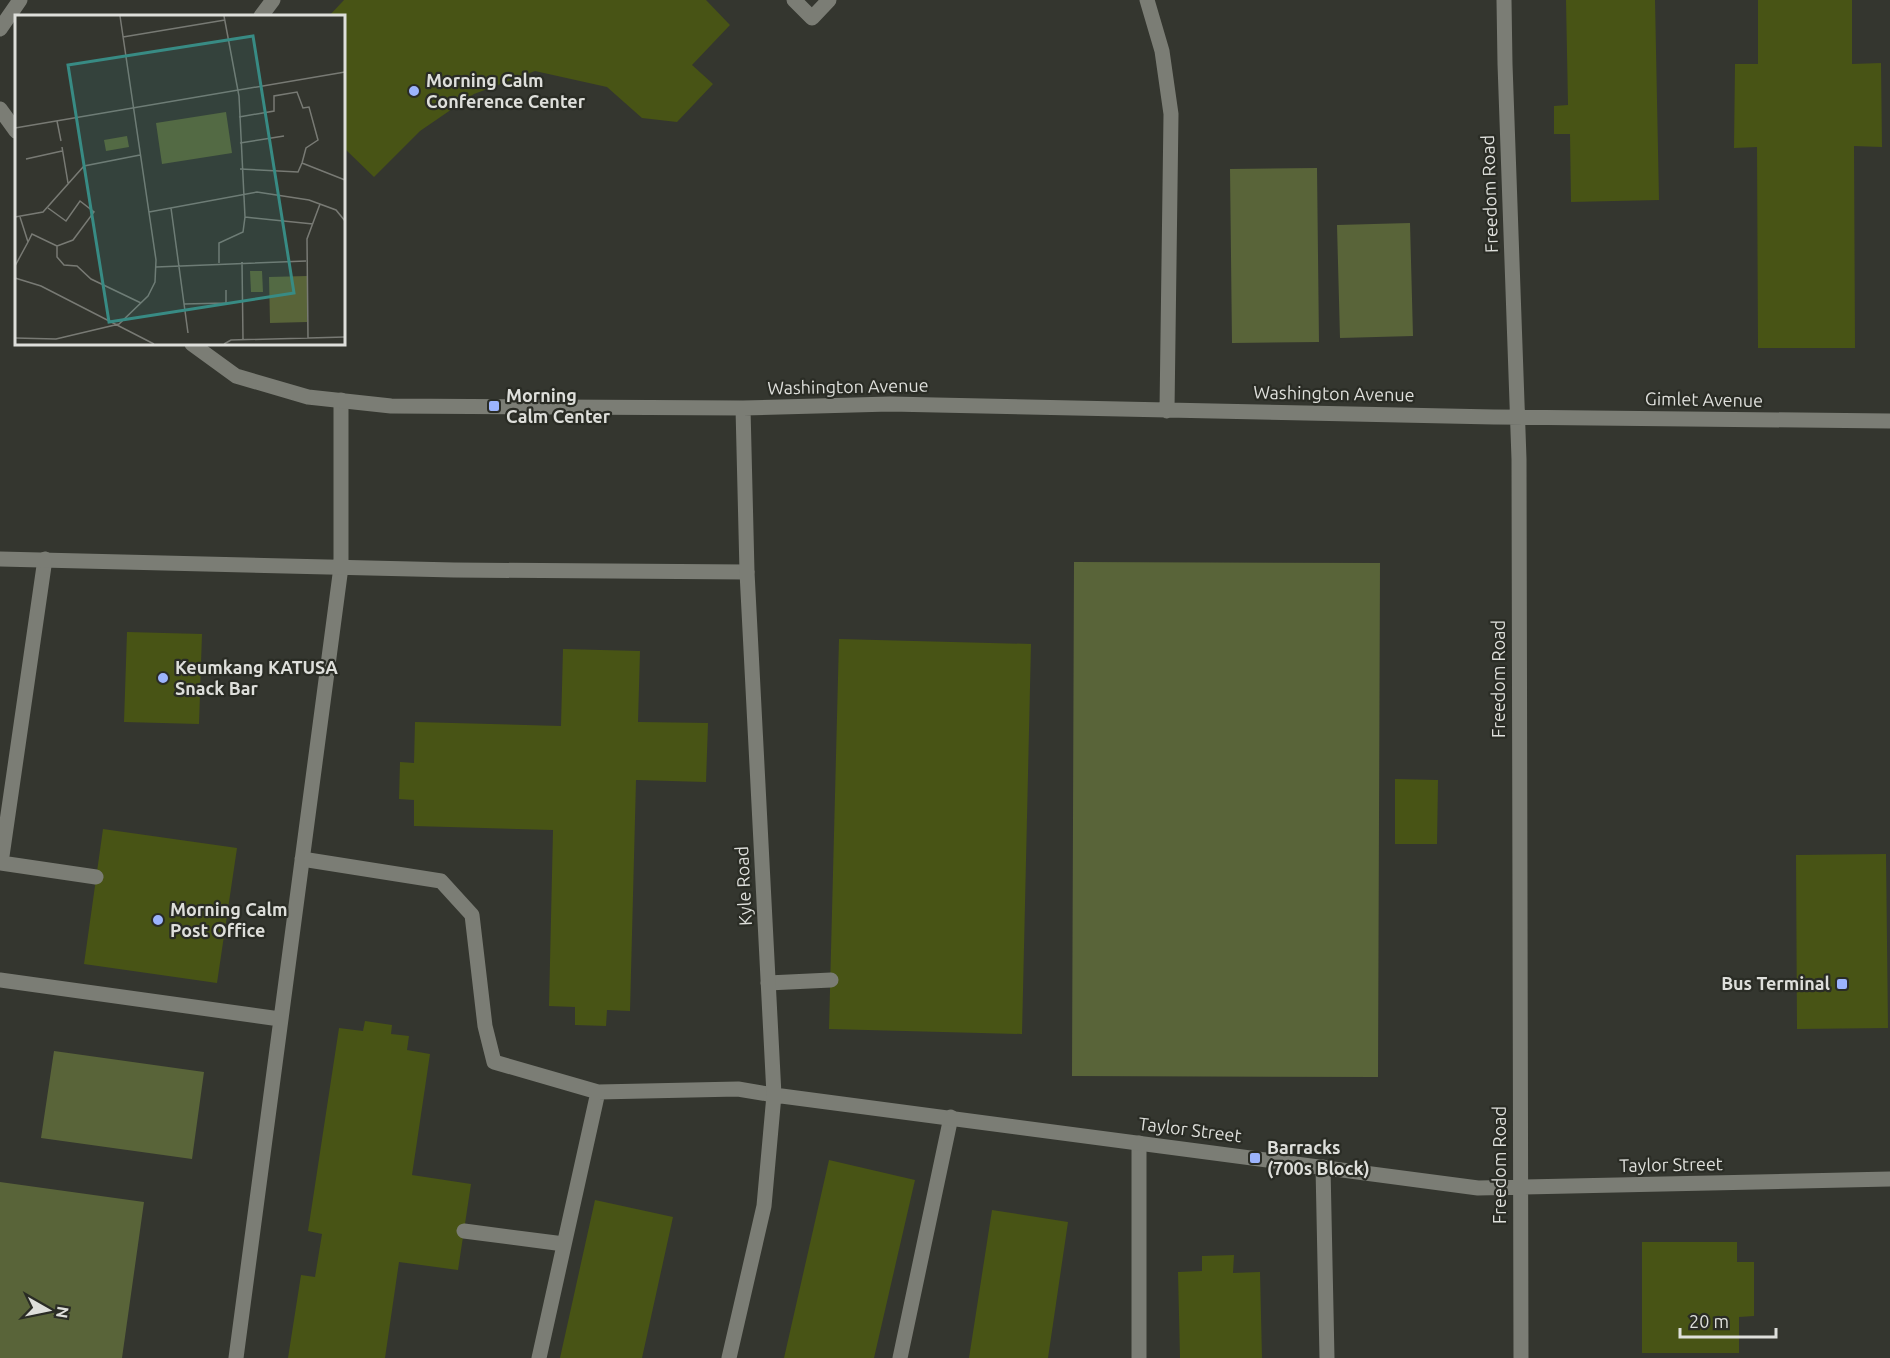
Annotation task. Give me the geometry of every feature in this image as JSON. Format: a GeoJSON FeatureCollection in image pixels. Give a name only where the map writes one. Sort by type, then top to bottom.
{"type":"FeatureCollection","features":[{"type":"Feature","properties":{"kind":"street"},"geometry":{"type":"LineString","coordinates":[[0,29],[20,0]]}},
{"type":"Feature","properties":{"kind":"street"},"geometry":{"type":"LineString","coordinates":[[262,15],[273,0]]}},
{"type":"Feature","properties":{"kind":"street"},"geometry":{"type":"LineString","coordinates":[[794,0],[812,18],[829,0]]}},
{"type":"Feature","properties":{"kind":"street"},"geometry":{"type":"LineString","coordinates":[[1147,0],[1162,51],[1171,114],[1167,411]]}},
{"type":"Feature","properties":{"kind":"street","name":"Freedom Road"},"geometry":{"type":"LineString","coordinates":[[1504,0],[1504,64],[1518,417],[1521,1358]]}},
{"type":"Feature","properties":{"kind":"street"},"geometry":{"type":"LineString","coordinates":[[0,109],[15,130]]}},
{"type":"Feature","properties":{"kind":"street","name":"Washington Avenue"},"geometry":{"type":"LineString","coordinates":[[193,345],[236,376],[308,398],[391,406],[743,408],[890,404],[1518,417]]}},
{"type":"Feature","properties":{"kind":"street"},"geometry":{"type":"LineString","coordinates":[[236,1358],[341,567],[341,400]]}},
{"type":"Feature","properties":{"kind":"street","name":"Kyle Road"},"geometry":{"type":"LineString","coordinates":[[729,1358],[764,1206],[774,1095],[747,572],[743,408]]}},
{"type":"Feature","properties":{"kind":"street","name":"Gimlet Avenue"},"geometry":{"type":"LineString","coordinates":[[1518,417],[1890,421]]}},
{"type":"Feature","properties":{"kind":"street"},"geometry":{"type":"LineString","coordinates":[[0,559],[341,567],[747,572]]}},
{"type":"Feature","properties":{"kind":"street"},"geometry":{"type":"LineString","coordinates":[[45,559],[1,868],[96,877]]}},
{"type":"Feature","properties":{"kind":"street","name":"Taylor Street"},"geometry":{"type":"LineString","coordinates":[[302,859],[441,881],[472,915],[485,1026],[494,1062],[598,1092],[738,1089],[1478,1188],[1890,1179]]}},
{"type":"Feature","properties":{"kind":"street"},"geometry":{"type":"LineString","coordinates":[[0,980],[280,1019]]}},
{"type":"Feature","properties":{"kind":"street"},"geometry":{"type":"LineString","coordinates":[[768,983],[831,980]]}},
{"type":"Feature","properties":{"kind":"street"},"geometry":{"type":"LineString","coordinates":[[539,1358],[598,1092]]}},
{"type":"Feature","properties":{"kind":"street"},"geometry":{"type":"LineString","coordinates":[[900,1358],[951,1117]]}},
{"type":"Feature","properties":{"kind":"street"},"geometry":{"type":"LineString","coordinates":[[1139,1143],[1139,1358]]}},
{"type":"Feature","properties":{"kind":"street"},"geometry":{"type":"LineString","coordinates":[[1323,1167],[1327,1358]]}},
{"type":"Feature","properties":{"kind":"street"},"geometry":{"type":"LineString","coordinates":[[464,1231],[564,1244]]}},
{"type":"Feature","properties":{"kind":"green space"},"geometry":{"type":"Polygon","coordinates":[[[1317,168],[1319,342],[1232,343],[1230,169],[1317,168]]]}},
{"type":"Feature","properties":{"kind":"green space"},"geometry":{"type":"Polygon","coordinates":[[[1410,223],[1413,336],[1340,338],[1337,225],[1410,223]]]}},
{"type":"Feature","properties":{"kind":"green space"},"geometry":{"type":"Polygon","coordinates":[[[1074,562],[1380,563],[1378,1077],[1072,1076],[1074,562]]]}},
{"type":"Feature","properties":{"kind":"green space"},"geometry":{"type":"Polygon","coordinates":[[[54,1051],[204,1072],[192,1159],[41,1138],[54,1051]]]}},
{"type":"Feature","properties":{"kind":"green space"},"geometry":{"type":"Polygon","coordinates":[[[0,1182],[144,1202],[122,1358],[0,1358],[0,1182]]]}},
{"type":"Feature","properties":{"kind":"building","name":"Morning Calm Conference Center"},"geometry":{"type":"Polygon","coordinates":[[[344,0],[706,0],[730,25],[692,65],[713,84],[677,122],[642,118],[607,87],[535,71],[474,94],[420,131],[374,177],[345,149],[345,15],[330,15],[344,0]]]}},
{"type":"Feature","properties":{"kind":"building"},"geometry":{"type":"Polygon","coordinates":[[[1566,0],[1655,0],[1659,200],[1571,202],[1570,134],[1554,134],[1554,106],[1568,105],[1566,0]]]}},
{"type":"Feature","properties":{"kind":"building"},"geometry":{"type":"Polygon","coordinates":[[[1758,0],[1852,0],[1852,64],[1881,63],[1882,147],[1854,146],[1855,348],[1758,348],[1757,147],[1734,148],[1735,64],[1758,64],[1758,0]]]}},
{"type":"Feature","properties":{"kind":"building","name":"Keumkang KATUSA Snack Bar"},"geometry":{"type":"Polygon","coordinates":[[[127,632],[202,634],[199,724],[124,722],[127,632]]]}},
{"type":"Feature","properties":{"kind":"building"},"geometry":{"type":"Polygon","coordinates":[[[839,639],[1031,644],[1022,1034],[829,1029],[839,639]]]}},
{"type":"Feature","properties":{"kind":"building"},"geometry":{"type":"Polygon","coordinates":[[[563,649],[640,651],[638,722],[708,723],[706,782],[636,780],[630,1011],[607,1010],[606,1026],[575,1025],[575,1007],[549,1006],[553,830],[414,826],[414,800],[399,799],[400,762],[414,763],[415,722],[561,726],[563,649]]]}},
{"type":"Feature","properties":{"kind":"building"},"geometry":{"type":"Polygon","coordinates":[[[1395,779],[1438,780],[1437,844],[1395,844],[1395,779]]]}},
{"type":"Feature","properties":{"kind":"building","name":"Morning Calm Post Office"},"geometry":{"type":"Polygon","coordinates":[[[103,829],[237,848],[217,983],[84,964],[103,829]]]}},
{"type":"Feature","properties":{"kind":"building","name":"Bus Terminal"},"geometry":{"type":"Polygon","coordinates":[[[1886,854],[1888,1028],[1797,1029],[1796,855],[1886,854]]]}},
{"type":"Feature","properties":{"kind":"building"},"geometry":{"type":"Polygon","coordinates":[[[365,1021],[392,1025],[391,1034],[409,1036],[407,1050],[430,1054],[412,1175],[471,1184],[458,1270],[399,1262],[385,1358],[288,1358],[301,1275],[315,1277],[322,1234],[308,1231],[339,1028],[363,1031],[365,1021]]]}},
{"type":"Feature","properties":{"kind":"building"},"geometry":{"type":"Polygon","coordinates":[[[829,1160],[915,1180],[874,1358],[784,1358],[829,1160]]]}},
{"type":"Feature","properties":{"kind":"building"},"geometry":{"type":"Polygon","coordinates":[[[595,1200],[673,1217],[642,1358],[560,1358],[595,1200]]]}},
{"type":"Feature","properties":{"kind":"building"},"geometry":{"type":"Polygon","coordinates":[[[992,1210],[1068,1222],[1048,1358],[969,1358],[992,1210]]]}},
{"type":"Feature","properties":{"kind":"building"},"geometry":{"type":"Polygon","coordinates":[[[1642,1242],[1737,1242],[1737,1262],[1754,1262],[1754,1316],[1739,1317],[1739,1353],[1642,1353],[1642,1242]]]}},
{"type":"Feature","properties":{"kind":"building"},"geometry":{"type":"Polygon","coordinates":[[[1234,1255],[1233,1273],[1260,1272],[1262,1358],[1180,1358],[1178,1272],[1202,1271],[1202,1256],[1234,1255]]]}},
{"type":"Feature","properties":{"kind":"place","name":"Morning Calm Conference Center"},"geometry":{"type":"Point","coordinates":[414,91]}},
{"type":"Feature","properties":{"kind":"place","name":"Morning Calm Center"},"geometry":{"type":"Point","coordinates":[494,406]}},
{"type":"Feature","properties":{"kind":"place","name":"Keumkang KATUSA Snack Bar"},"geometry":{"type":"Point","coordinates":[163,678]}},
{"type":"Feature","properties":{"kind":"place","name":"Morning Calm Post Office"},"geometry":{"type":"Point","coordinates":[158,920]}},
{"type":"Feature","properties":{"kind":"place","name":"Bus Terminal"},"geometry":{"type":"Point","coordinates":[1842,984]}},
{"type":"Feature","properties":{"kind":"place","name":"Barracks (700s Block)"},"geometry":{"type":"Point","coordinates":[1255,1158]}}]}
